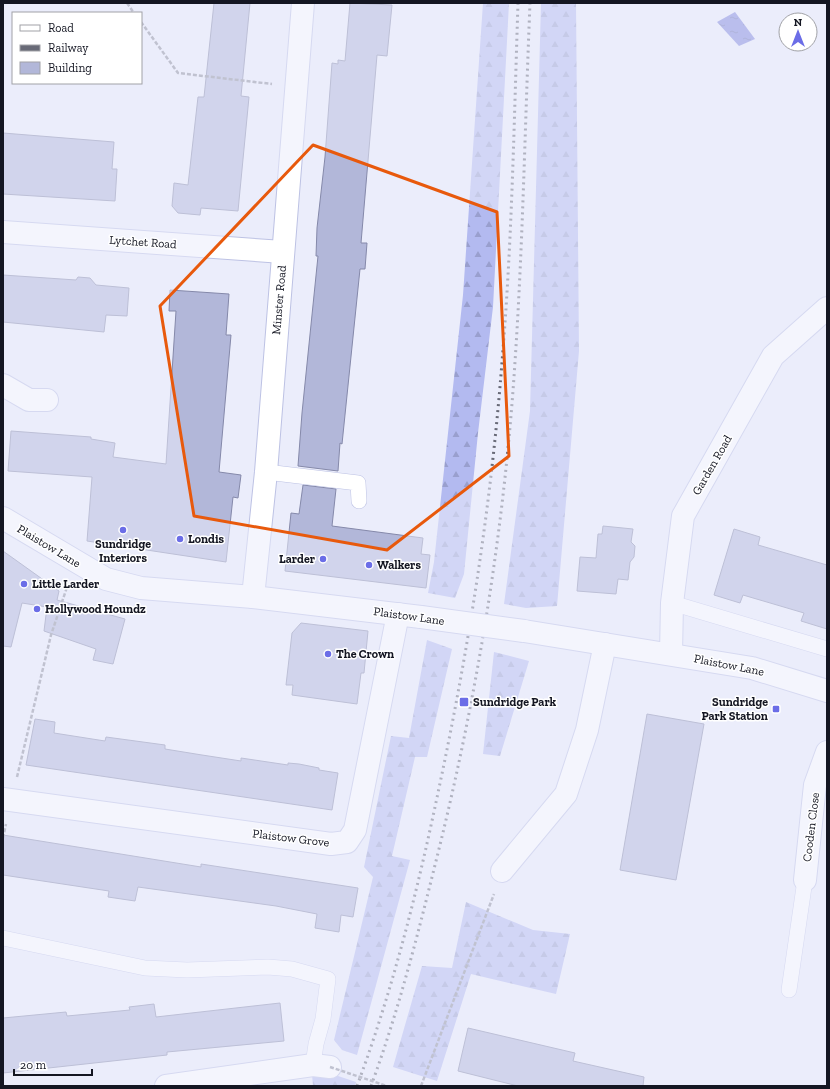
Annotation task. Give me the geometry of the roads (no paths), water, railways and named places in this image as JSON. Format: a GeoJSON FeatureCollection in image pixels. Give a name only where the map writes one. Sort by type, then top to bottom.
{"type":"FeatureCollection","features":[{"type":"Feature","properties":{"kind":"street","name":"Minster Road"},"geometry":{"type":"LineString","coordinates":[[253,597],[266,472],[303,3]]}},
{"type":"Feature","properties":{"kind":"street","name":"Lytchet Road"},"geometry":{"type":"LineString","coordinates":[[3,232],[283,252]]}},
{"type":"Feature","properties":{"kind":"street","name":"Garden Road"},"geometry":{"type":"LineString","coordinates":[[671,654],[672,603],[683,516],[773,356],[826,311]]}},
{"type":"Feature","properties":{"kind":"street"},"geometry":{"type":"LineString","coordinates":[[3,384],[29,400],[47,400]]}},
{"type":"Feature","properties":{"kind":"street","name":"Plaistow Lane"},"geometry":{"type":"LineString","coordinates":[[3,518],[78,564],[106,579],[141,588],[253,597],[524,631],[752,668],[827,691]]}},
{"type":"Feature","properties":{"kind":"street","name":"Plaistow Grove"},"geometry":{"type":"LineString","coordinates":[[7,800],[331,844],[347,842],[355,830],[398,614]]}},
{"type":"Feature","properties":{"kind":"street"},"geometry":{"type":"LineString","coordinates":[[502,871],[566,794],[587,730],[604,644]]}},
{"type":"Feature","properties":{"kind":"street","name":"Cooden Close"},"geometry":{"type":"LineString","coordinates":[[805,880],[816,785],[827,752]]}},
{"type":"Feature","properties":{"kind":"street"},"geometry":{"type":"LineString","coordinates":[[166,1086],[322,1066]]}},
{"type":"Feature","properties":{"kind":"lane"},"geometry":{"type":"LineString","coordinates":[[266,472],[358,483],[359,501]]}},
{"type":"Feature","properties":{"kind":"lane"},"geometry":{"type":"LineString","coordinates":[[672,603],[827,649]]}},
{"type":"Feature","properties":{"kind":"lane"},"geometry":{"type":"LineString","coordinates":[[789,990],[805,880]]}},
{"type":"Feature","properties":{"kind":"lane"},"geometry":{"type":"LineString","coordinates":[[3,938],[145,968],[187,970],[268,967],[292,969],[328,979],[323,1019],[316,1044],[322,1066]]}},
{"type":"Feature","properties":{"kind":"water"},"geometry":{"type":"Polygon","coordinates":[[[735,12],[755,39],[739,46],[717,22],[735,12]]]}},
{"type":"Feature","properties":{"kind":"railway"},"geometry":{"type":"LineString","coordinates":[[357,1086],[393,976],[422,864],[450,735],[478,576],[492,469],[505,317],[512,183],[518,3]]}},
{"type":"Feature","properties":{"kind":"railway"},"geometry":{"type":"LineString","coordinates":[[371,1086],[406,978],[449,807],[475,681],[496,554],[510,426],[518,317],[530,3]]}},
{"type":"Feature","properties":{"kind":"place","name":"Sundridge Interiors"},"geometry":{"type":"Point","coordinates":[123,530]}},
{"type":"Feature","properties":{"kind":"place","name":"Londis"},"geometry":{"type":"Point","coordinates":[180,539]}},
{"type":"Feature","properties":{"kind":"place","name":"Larder"},"geometry":{"type":"Point","coordinates":[323,559]}},
{"type":"Feature","properties":{"kind":"place","name":"Walkers"},"geometry":{"type":"Point","coordinates":[369,565]}},
{"type":"Feature","properties":{"kind":"place","name":"Little Larder"},"geometry":{"type":"Point","coordinates":[24,584]}},
{"type":"Feature","properties":{"kind":"place","name":"Hollywood Houndz"},"geometry":{"type":"Point","coordinates":[37,609]}},
{"type":"Feature","properties":{"kind":"place","name":"The Crown"},"geometry":{"type":"Point","coordinates":[328,654]}},
{"type":"Feature","properties":{"kind":"place","name":"Sundridge Park"},"geometry":{"type":"Point","coordinates":[464,702]}},
{"type":"Feature","properties":{"kind":"place","name":"Sundridge Park Station"},"geometry":{"type":"Point","coordinates":[776,709]}}]}
